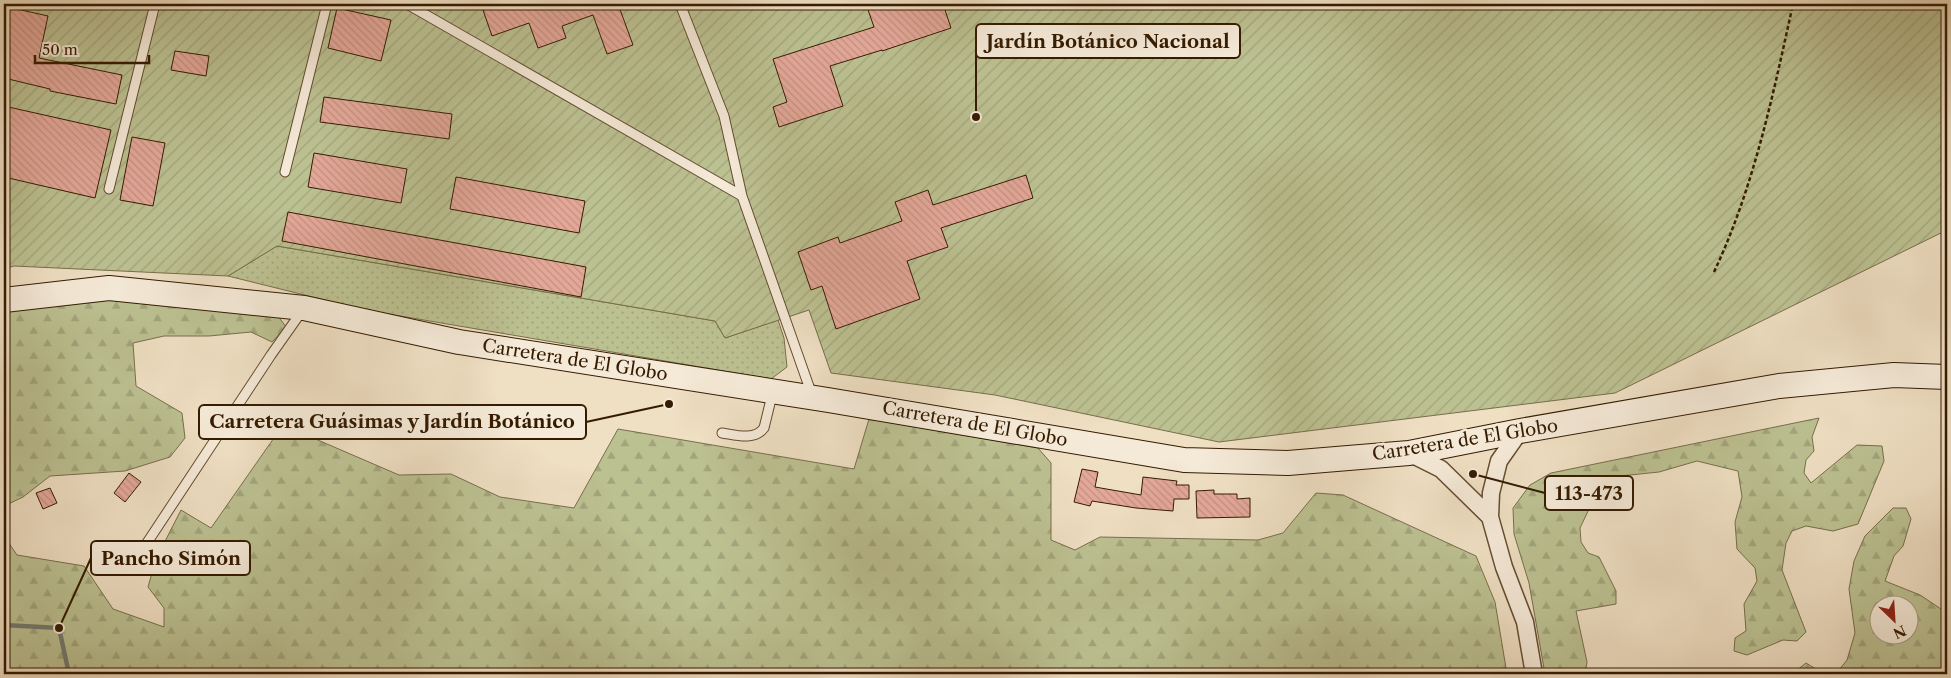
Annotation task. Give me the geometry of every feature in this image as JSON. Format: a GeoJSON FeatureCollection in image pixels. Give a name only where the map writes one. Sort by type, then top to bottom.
{"type":"FeatureCollection","features":[{"type":"Feature","properties":{"kind":"main road","name":"Carretera de El Globo"},"geometry":{"type":"LineString","coordinates":[[4,300],[109,288],[304,308],[459,342],[773,391],[1184,460],[1288,463],[1409,453],[1520,431],[1779,386],[1894,375],[1947,377]]}},
{"type":"Feature","properties":{"kind":"street"},"geometry":{"type":"LineString","coordinates":[[1520,431],[1499,461],[1491,493],[1490,517],[1504,567],[1525,622],[1534,674]]}},
{"type":"Feature","properties":{"kind":"street"},"geometry":{"type":"LineString","coordinates":[[1409,453],[1441,469],[1490,517]]}},
{"type":"Feature","properties":{"kind":"lane"},"geometry":{"type":"LineString","coordinates":[[109,189],[155,4]]}},
{"type":"Feature","properties":{"kind":"lane"},"geometry":{"type":"LineString","coordinates":[[286,172],[327,4]]}},
{"type":"Feature","properties":{"kind":"lane"},"geometry":{"type":"LineString","coordinates":[[407,4],[742,196]]}},
{"type":"Feature","properties":{"kind":"lane"},"geometry":{"type":"LineString","coordinates":[[680,4],[724,116],[742,196],[813,398]]}},
{"type":"Feature","properties":{"kind":"lane"},"geometry":{"type":"LineString","coordinates":[[137,558],[304,308]]}},
{"type":"Feature","properties":{"kind":"lane"},"geometry":{"type":"LineString","coordinates":[[722,433],[746,437],[760,433],[764,428],[773,391]]}},
{"type":"Feature","properties":{"kind":"path"},"geometry":{"type":"LineString","coordinates":[[1225,4],[1239,9],[1248,4]]}},
{"type":"Feature","properties":{"kind":"path"},"geometry":{"type":"LineString","coordinates":[[1714,272],[1730,238],[1760,144],[1793,4]]}},
{"type":"Feature","properties":{"kind":"green space"},"geometry":{"type":"Polygon","coordinates":[[[4,4],[1947,4],[1947,230],[1615,393],[1219,442],[995,395],[831,373],[809,310],[725,338],[715,321],[277,246],[228,276],[14,266],[4,269],[4,4]]]}},
{"type":"Feature","properties":{"kind":"green space"},"geometry":{"type":"Polygon","coordinates":[[[277,246],[715,321],[725,338],[778,320],[784,338],[787,367],[771,379],[365,310],[228,276],[277,246]]]}},
{"type":"Feature","properties":{"kind":"green space"},"geometry":{"type":"Polygon","coordinates":[[[110,294],[278,316],[286,327],[272,342],[251,332],[209,336],[164,336],[133,343],[136,386],[182,413],[185,438],[170,457],[125,471],[50,476],[23,497],[4,506],[4,309],[110,294]]]}},
{"type":"Feature","properties":{"kind":"green space"},"geometry":{"type":"Polygon","coordinates":[[[1819,418],[1812,437],[1814,451],[1806,460],[1804,473],[1811,483],[1857,445],[1882,446],[1884,461],[1858,524],[1833,531],[1806,526],[1792,531],[1786,543],[1782,570],[1806,632],[1797,641],[1783,640],[1747,655],[1734,651],[1735,638],[1746,631],[1744,604],[1757,581],[1755,568],[1737,549],[1735,522],[1742,497],[1738,471],[1697,461],[1659,472],[1620,476],[1617,490],[1588,493],[1591,505],[1580,528],[1581,542],[1588,553],[1599,557],[1616,591],[1616,604],[1576,611],[1587,662],[1585,674],[1545,674],[1529,583],[1514,534],[1513,508],[1530,485],[1551,473],[1819,418]]]}},
{"type":"Feature","properties":{"kind":"green space"},"geometry":{"type":"Polygon","coordinates":[[[869,419],[1038,448],[1051,463],[1051,540],[1075,550],[1100,537],[1258,540],[1283,533],[1316,493],[1343,495],[1476,556],[1495,602],[1507,674],[4,674],[4,536],[17,555],[84,566],[113,609],[164,627],[164,608],[148,587],[156,559],[181,510],[211,528],[283,425],[399,475],[451,474],[500,497],[574,508],[618,429],[854,469],[869,419]]]}},
{"type":"Feature","properties":{"kind":"green space"},"geometry":{"type":"Polygon","coordinates":[[[1893,508],[1906,508],[1911,519],[1903,546],[1894,556],[1885,581],[1920,595],[1947,613],[1947,674],[1832,674],[1839,670],[1847,660],[1855,633],[1849,589],[1854,561],[1865,536],[1893,508]]]}},
{"type":"Feature","properties":{"kind":"green space"},"geometry":{"type":"Polygon","coordinates":[[[1806,663],[1824,674],[1750,674],[1770,670],[1796,671],[1806,663]]]}},
{"type":"Feature","properties":{"kind":"building"},"geometry":{"type":"Polygon","coordinates":[[[486,4],[511,4],[513,9],[527,4],[618,4],[633,45],[607,54],[593,15],[562,26],[566,38],[538,48],[529,23],[492,36],[483,10],[488,9],[486,4]]]}},
{"type":"Feature","properties":{"kind":"building"},"geometry":{"type":"Polygon","coordinates":[[[866,4],[943,4],[951,28],[830,66],[843,106],[779,127],[773,107],[787,102],[773,59],[874,27],[866,4]]]}},
{"type":"Feature","properties":{"kind":"building"},"geometry":{"type":"Polygon","coordinates":[[[8,7],[48,16],[39,58],[122,75],[116,104],[50,91],[50,89],[4,78],[4,24],[8,7]]]}},
{"type":"Feature","properties":{"kind":"building"},"geometry":{"type":"Polygon","coordinates":[[[337,8],[391,20],[381,61],[328,48],[337,8]]]}},
{"type":"Feature","properties":{"kind":"building"},"geometry":{"type":"Polygon","coordinates":[[[175,51],[209,56],[206,76],[171,70],[175,51]]]}},
{"type":"Feature","properties":{"kind":"building"},"geometry":{"type":"Polygon","coordinates":[[[324,97],[452,114],[449,139],[320,122],[324,97]]]}},
{"type":"Feature","properties":{"kind":"building"},"geometry":{"type":"Polygon","coordinates":[[[4,106],[111,130],[95,198],[4,177],[4,106]]]}},
{"type":"Feature","properties":{"kind":"building"},"geometry":{"type":"Polygon","coordinates":[[[132,137],[165,143],[153,206],[120,200],[132,137]]]}},
{"type":"Feature","properties":{"kind":"building"},"geometry":{"type":"Polygon","coordinates":[[[314,153],[407,169],[401,203],[308,187],[314,153]]]}},
{"type":"Feature","properties":{"kind":"building"},"geometry":{"type":"Polygon","coordinates":[[[1026,175],[1033,198],[941,228],[948,247],[907,261],[920,299],[836,329],[822,286],[811,290],[798,252],[838,237],[840,243],[902,221],[895,202],[928,190],[933,205],[1026,175]]]}},
{"type":"Feature","properties":{"kind":"building"},"geometry":{"type":"Polygon","coordinates":[[[456,177],[585,201],[579,233],[450,209],[456,177]]]}},
{"type":"Feature","properties":{"kind":"building"},"geometry":{"type":"Polygon","coordinates":[[[288,212],[586,267],[581,297],[282,241],[288,212]]]}},
{"type":"Feature","properties":{"kind":"building"},"geometry":{"type":"Polygon","coordinates":[[[1082,469],[1098,472],[1095,487],[1141,495],[1143,477],[1177,481],[1176,485],[1189,485],[1189,499],[1174,499],[1173,511],[1136,508],[1092,501],[1090,506],[1074,502],[1082,469]]]}},
{"type":"Feature","properties":{"kind":"building"},"geometry":{"type":"Polygon","coordinates":[[[129,473],[141,482],[125,502],[114,493],[129,473]]]}},
{"type":"Feature","properties":{"kind":"building"},"geometry":{"type":"Polygon","coordinates":[[[50,488],[57,503],[43,509],[36,493],[50,488]]]}},
{"type":"Feature","properties":{"kind":"building"},"geometry":{"type":"Polygon","coordinates":[[[1214,490],[1214,494],[1237,494],[1237,499],[1250,498],[1250,517],[1197,518],[1196,491],[1214,490]]]}},
{"type":"Feature","properties":{"kind":"waterway"},"geometry":{"type":"LineString","coordinates":[[4,625],[59,628],[69,674]]}},
{"type":"Feature","properties":{"kind":"place","name":"Jardín Botánico Nacional"},"geometry":{"type":"Point","coordinates":[976,117]}},
{"type":"Feature","properties":{"kind":"place","name":"Carretera Guásimas y Jardín Botánico"},"geometry":{"type":"Point","coordinates":[669,404]}},
{"type":"Feature","properties":{"kind":"place","name":"113-473"},"geometry":{"type":"Point","coordinates":[1473,474]}},
{"type":"Feature","properties":{"kind":"place","name":"Pancho Simón"},"geometry":{"type":"Point","coordinates":[59,628]}}]}
